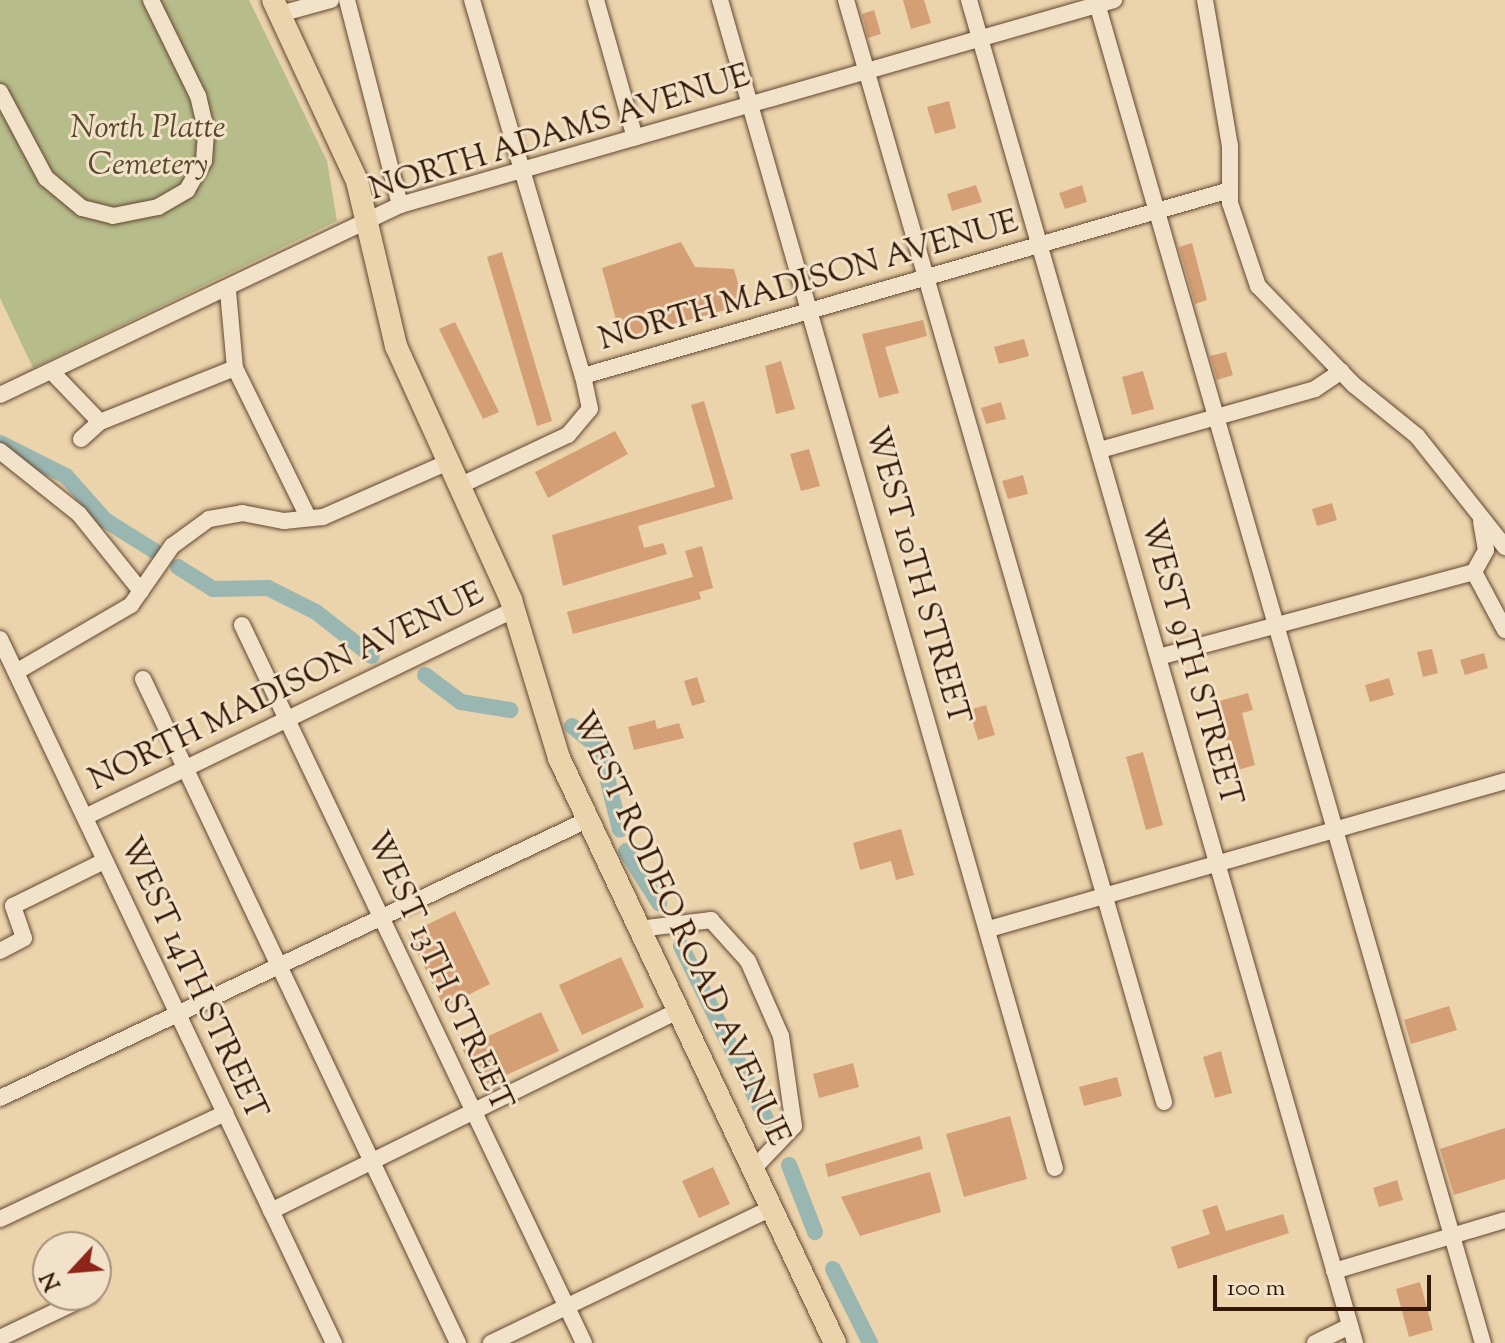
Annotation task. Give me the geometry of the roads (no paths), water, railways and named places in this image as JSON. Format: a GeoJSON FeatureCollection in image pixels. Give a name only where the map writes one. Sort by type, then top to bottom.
{"type":"FeatureCollection","features":[{"type":"Feature","properties":{"kind":"main road","name":"WEST RODEO ROAD AVENUE"},"geometry":{"type":"LineString","coordinates":[[277,7],[346,155],[367,221],[396,346],[513,610],[559,758],[835,1343]]}},
{"type":"Feature","properties":{"kind":"street"},"geometry":{"type":"LineString","coordinates":[[0,92],[46,178],[82,208],[113,216],[168,201],[187,190],[204,161],[206,130],[198,96],[151,0]]}},
{"type":"Feature","properties":{"kind":"street"},"geometry":{"type":"LineString","coordinates":[[277,7],[331,0]]}},
{"type":"Feature","properties":{"kind":"street"},"geometry":{"type":"LineString","coordinates":[[347,0],[400,205]]}},
{"type":"Feature","properties":{"kind":"street"},"geometry":{"type":"LineString","coordinates":[[472,0],[583,376]]}},
{"type":"Feature","properties":{"kind":"street"},"geometry":{"type":"LineString","coordinates":[[596,0],[635,138]]}},
{"type":"Feature","properties":{"kind":"street","name":"WEST 10TH STREET"},"geometry":{"type":"LineString","coordinates":[[720,0],[989,929],[1055,1168]]}},
{"type":"Feature","properties":{"kind":"street"},"geometry":{"type":"LineString","coordinates":[[846,0],[1164,1102]]}},
{"type":"Feature","properties":{"kind":"street","name":"WEST 9TH STREET"},"geometry":{"type":"LineString","coordinates":[[969,0],[1042,243],[1355,1343]]}},
{"type":"Feature","properties":{"kind":"street"},"geometry":{"type":"LineString","coordinates":[[1205,0],[1230,146],[1230,190],[1258,286],[1342,371],[1417,436],[1480,521],[1505,547]]}},
{"type":"Feature","properties":{"kind":"street"},"geometry":{"type":"LineString","coordinates":[[1103,2],[1156,210],[1273,625],[1483,1343]]}},
{"type":"Feature","properties":{"kind":"street","name":"NORTH ADAMS AVENUE"},"geometry":{"type":"LineString","coordinates":[[0,395],[228,291],[400,205],[1103,2]]}},
{"type":"Feature","properties":{"kind":"street","name":"NORTH MADISON AVENUE"},"geometry":{"type":"LineString","coordinates":[[459,486],[568,435],[590,409],[583,376],[1230,190]]}},
{"type":"Feature","properties":{"kind":"street"},"geometry":{"type":"LineString","coordinates":[[228,291],[235,368],[307,515]]}},
{"type":"Feature","properties":{"kind":"street"},"geometry":{"type":"LineString","coordinates":[[81,439],[100,422],[235,368]]}},
{"type":"Feature","properties":{"kind":"street"},"geometry":{"type":"LineString","coordinates":[[1100,450],[1315,389],[1342,371]]}},
{"type":"Feature","properties":{"kind":"street"},"geometry":{"type":"LineString","coordinates":[[52,372],[100,422]]}},
{"type":"Feature","properties":{"kind":"street"},"geometry":{"type":"LineString","coordinates":[[0,451],[79,514],[141,591]]}},
{"type":"Feature","properties":{"kind":"street"},"geometry":{"type":"LineString","coordinates":[[16,672],[96,628],[141,591],[172,546],[209,519],[307,515],[357,508],[448,462]]}},
{"type":"Feature","properties":{"kind":"street"},"geometry":{"type":"LineString","coordinates":[[1159,657],[1474,572],[1486,550],[1480,521]]}},
{"type":"Feature","properties":{"kind":"street"},"geometry":{"type":"LineString","coordinates":[[1474,572],[1505,630]]}},
{"type":"Feature","properties":{"kind":"street","name":"NORTH MADISON AVENUE"},"geometry":{"type":"LineString","coordinates":[[85,817],[513,610]]}},
{"type":"Feature","properties":{"kind":"street","name":"WEST 13TH STREET"},"geometry":{"type":"LineString","coordinates":[[242,625],[584,1343]]}},
{"type":"Feature","properties":{"kind":"street","name":"WEST 14TH STREET"},"geometry":{"type":"LineString","coordinates":[[0,639],[334,1343]]}},
{"type":"Feature","properties":{"kind":"street"},"geometry":{"type":"LineString","coordinates":[[143,679],[458,1343]]}},
{"type":"Feature","properties":{"kind":"street"},"geometry":{"type":"LineString","coordinates":[[989,929],[1505,781]]}},
{"type":"Feature","properties":{"kind":"street"},"geometry":{"type":"LineString","coordinates":[[0,1098],[587,820]]}},
{"type":"Feature","properties":{"kind":"street"},"geometry":{"type":"LineString","coordinates":[[0,951],[24,938],[13,906],[104,861]]}},
{"type":"Feature","properties":{"kind":"street"},"geometry":{"type":"LineString","coordinates":[[639,929],[711,920],[748,961],[781,1036],[794,1126],[753,1169]]}},
{"type":"Feature","properties":{"kind":"street"},"geometry":{"type":"LineString","coordinates":[[271,1211],[474,1114],[678,1011]]}},
{"type":"Feature","properties":{"kind":"street"},"geometry":{"type":"LineString","coordinates":[[0,1219],[225,1113]]}},
{"type":"Feature","properties":{"kind":"street"},"geometry":{"type":"LineString","coordinates":[[491,1343],[772,1208]]}},
{"type":"Feature","properties":{"kind":"street"},"geometry":{"type":"LineString","coordinates":[[1334,1271],[1505,1220]]}},
{"type":"Feature","properties":{"kind":"street"},"geometry":{"type":"LineString","coordinates":[[0,1338],[56,1311]]}},
{"type":"Feature","properties":{"kind":"street"},"geometry":{"type":"LineString","coordinates":[[1315,1343],[1350,1326]]}},
{"type":"Feature","properties":{"kind":"waterway"},"geometry":{"type":"LineString","coordinates":[[0,443],[66,476],[105,520],[153,550]]}},
{"type":"Feature","properties":{"kind":"waterway"},"geometry":{"type":"LineString","coordinates":[[178,567],[213,589],[268,588],[316,612],[372,656]]}},
{"type":"Feature","properties":{"kind":"waterway"},"geometry":{"type":"LineString","coordinates":[[425,675],[461,702],[510,710]]}},
{"type":"Feature","properties":{"kind":"waterway"},"geometry":{"type":"LineString","coordinates":[[572,726],[600,749],[620,830]]}},
{"type":"Feature","properties":{"kind":"waterway"},"geometry":{"type":"LineString","coordinates":[[626,851],[659,903]]}},
{"type":"Feature","properties":{"kind":"waterway"},"geometry":{"type":"LineString","coordinates":[[681,946],[767,1121]]}},
{"type":"Feature","properties":{"kind":"waterway"},"geometry":{"type":"LineString","coordinates":[[789,1165],[815,1232]]}},
{"type":"Feature","properties":{"kind":"waterway"},"geometry":{"type":"LineString","coordinates":[[833,1269],[870,1343]]}},
{"type":"Feature","properties":{"kind":"park label","name":"North Platte Cemetery"},"geometry":{"type":"Point","coordinates":[148,148]}}]}
